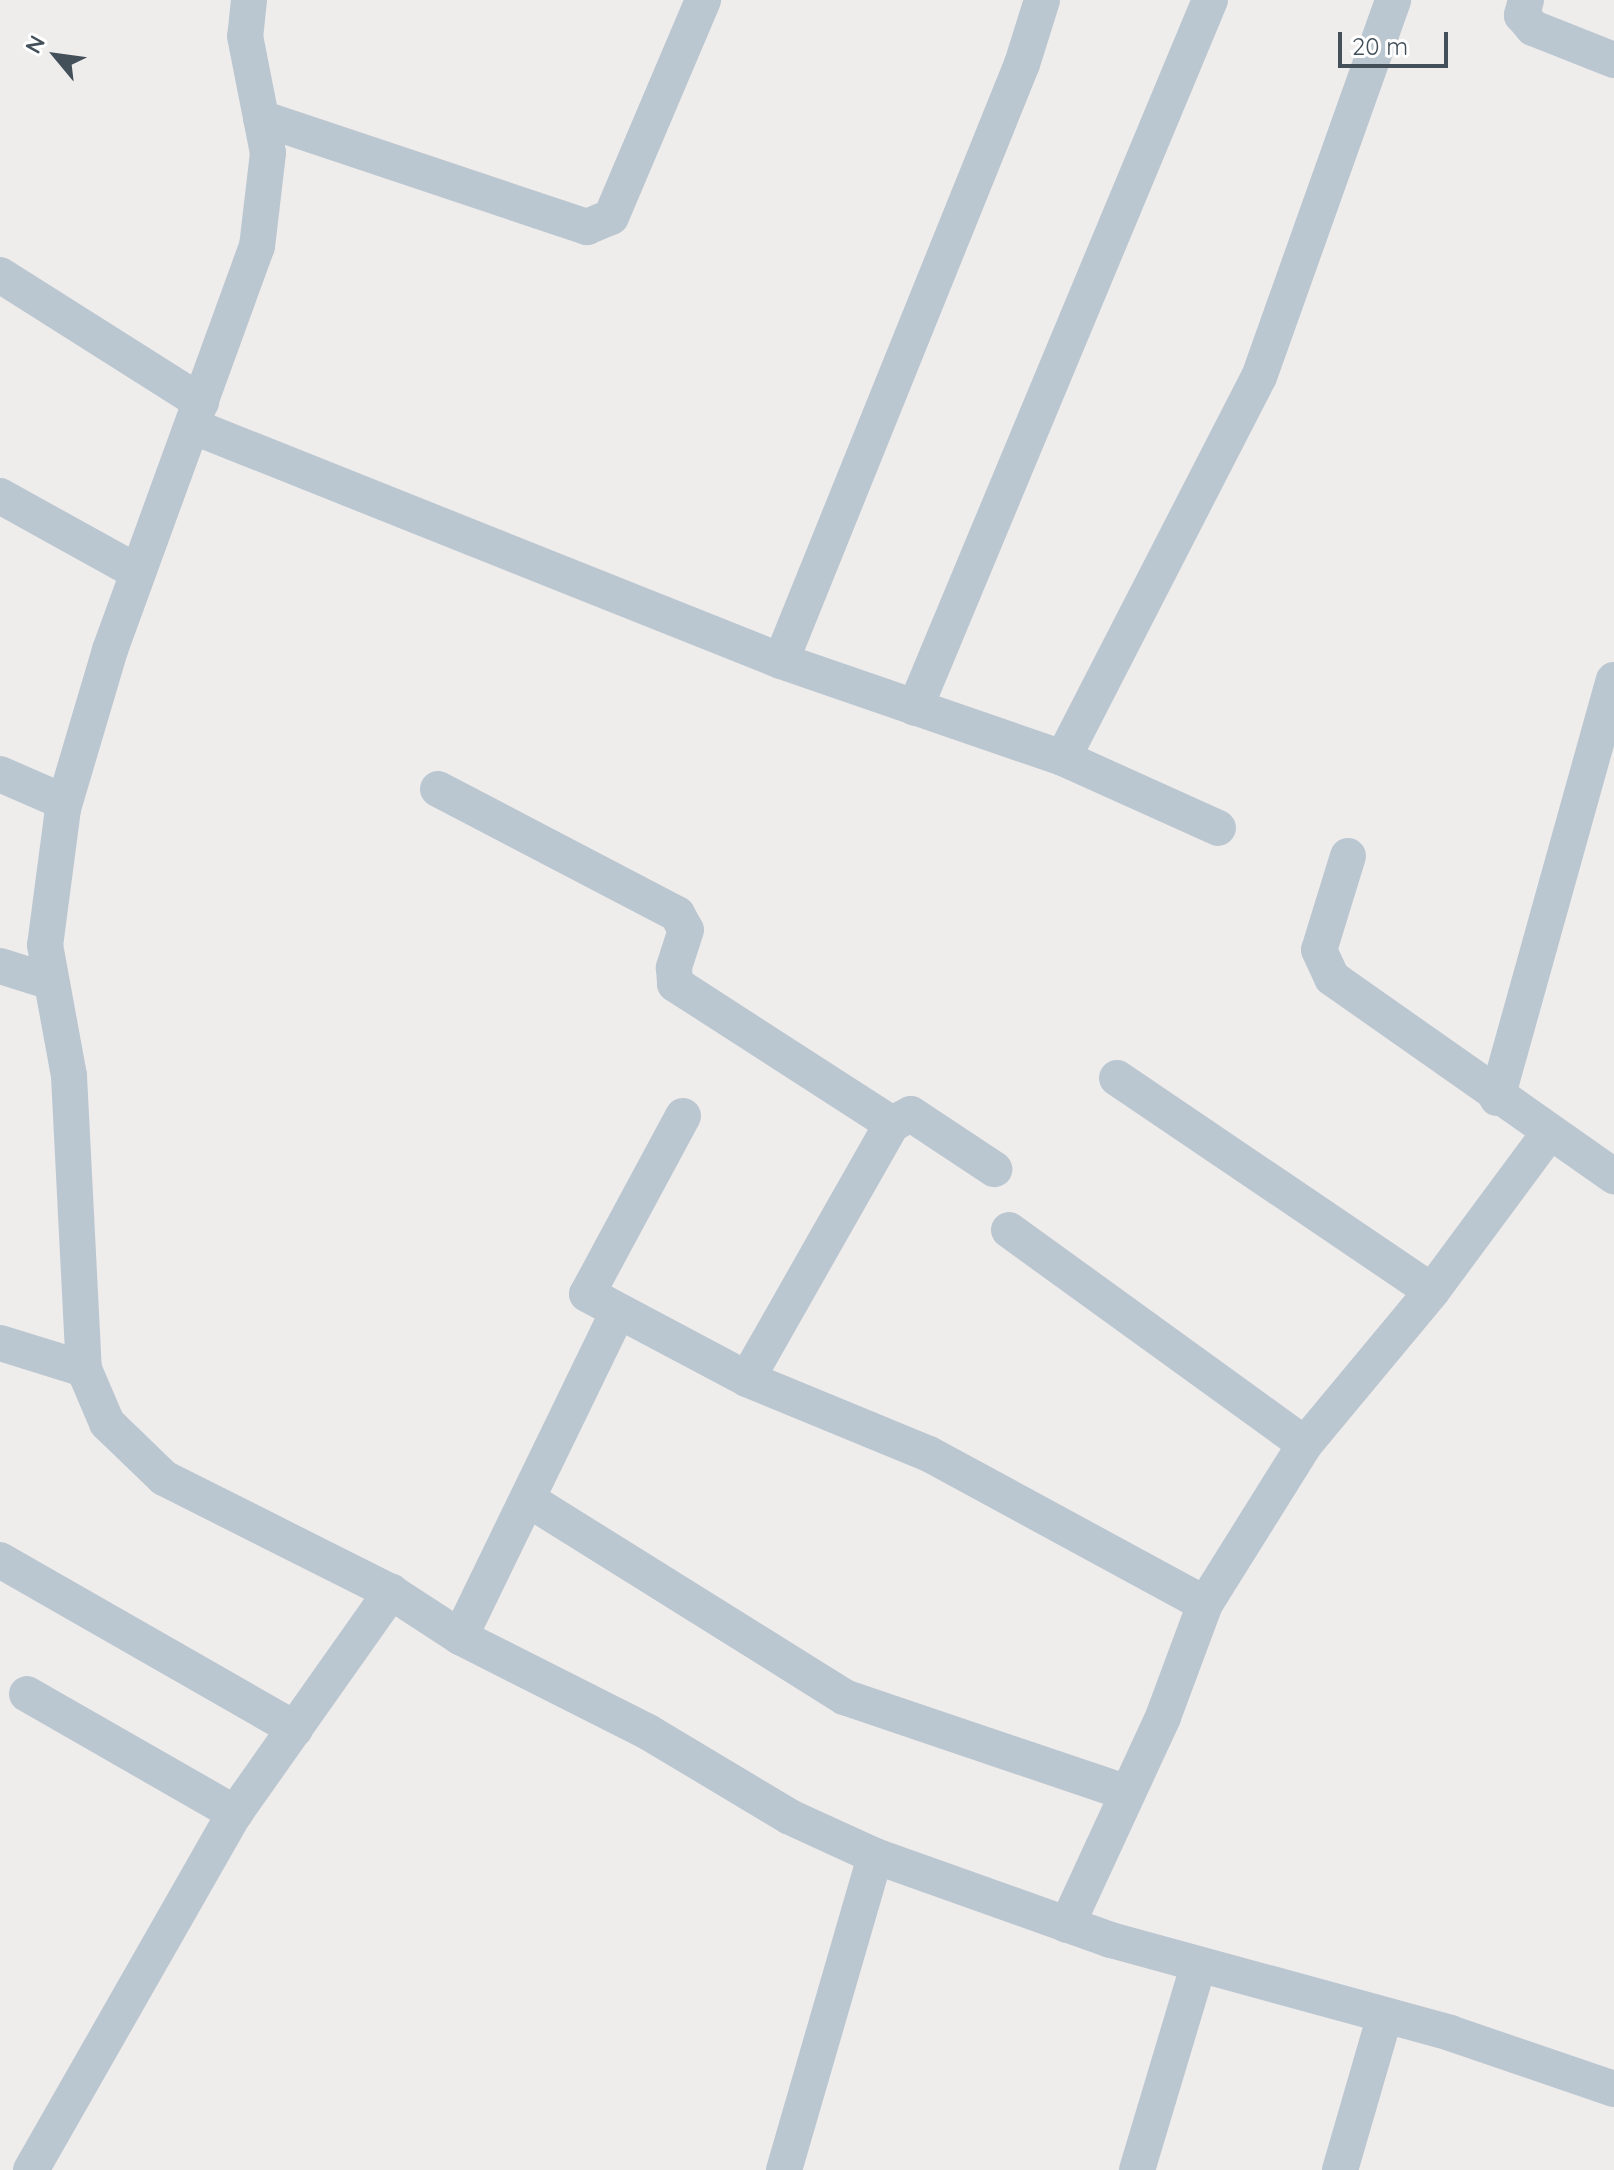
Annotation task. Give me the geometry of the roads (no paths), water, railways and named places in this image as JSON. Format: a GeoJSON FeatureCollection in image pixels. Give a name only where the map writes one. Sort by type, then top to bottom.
{"type":"FeatureCollection","features":[{"type":"Feature","properties":{"kind":"street"},"geometry":{"type":"LineString","coordinates":[[249,0],[245,36],[268,153],[257,246],[137,572],[64,802],[45,945],[69,1076],[84,1369],[107,1423],[164,1478],[391,1592],[460,1637],[648,1732],[790,1817],[875,1856],[1067,1925],[1198,1967],[1385,2015],[1614,2089]]}},
{"type":"Feature","properties":{"kind":"street"},"geometry":{"type":"LineString","coordinates":[[261,118],[587,227],[611,217],[703,0]]}},
{"type":"Feature","properties":{"kind":"street"},"geometry":{"type":"LineString","coordinates":[[781,661],[1022,64],[1042,0]]}},
{"type":"Feature","properties":{"kind":"street"},"geometry":{"type":"LineString","coordinates":[[915,708],[1210,0]]}},
{"type":"Feature","properties":{"kind":"street"},"geometry":{"type":"LineString","coordinates":[[1063,758],[1259,377],[1393,0]]}},
{"type":"Feature","properties":{"kind":"street"},"geometry":{"type":"LineString","coordinates":[[1526,0],[1522,15],[1533,28],[1614,60]]}},
{"type":"Feature","properties":{"kind":"street"},"geometry":{"type":"LineString","coordinates":[[0,275],[196,414],[781,661],[1063,758],[1218,828]]}},
{"type":"Feature","properties":{"kind":"street"},"geometry":{"type":"LineString","coordinates":[[0,496],[137,572]]}},
{"type":"Feature","properties":{"kind":"street"},"geometry":{"type":"LineString","coordinates":[[1497,1098],[1614,680]]}},
{"type":"Feature","properties":{"kind":"street"},"geometry":{"type":"LineString","coordinates":[[0,774],[64,802]]}},
{"type":"Feature","properties":{"kind":"street"},"geometry":{"type":"LineString","coordinates":[[438,789],[677,914],[686,930],[674,968],[675,984],[892,1124]]}},
{"type":"Feature","properties":{"kind":"street"},"geometry":{"type":"LineString","coordinates":[[1348,856],[1319,950],[1332,978],[1497,1098],[1614,1176]]}},
{"type":"Feature","properties":{"kind":"street"},"geometry":{"type":"LineString","coordinates":[[0,966],[51,982]]}},
{"type":"Feature","properties":{"kind":"street"},"geometry":{"type":"LineString","coordinates":[[1117,1078],[1432,1291]]}},
{"type":"Feature","properties":{"kind":"street"},"geometry":{"type":"LineString","coordinates":[[747,1379],[892,1124],[911,1114],[994,1169]]}},
{"type":"Feature","properties":{"kind":"street"},"geometry":{"type":"LineString","coordinates":[[683,1116],[587,1294],[747,1379],[929,1454],[1205,1604]]}},
{"type":"Feature","properties":{"kind":"street"},"geometry":{"type":"LineString","coordinates":[[1067,1925],[1124,1792],[1163,1717],[1205,1604],[1305,1444],[1432,1291],[1549,1133]]}},
{"type":"Feature","properties":{"kind":"street"},"geometry":{"type":"LineString","coordinates":[[1009,1230],[1305,1444]]}},
{"type":"Feature","properties":{"kind":"street"},"geometry":{"type":"LineString","coordinates":[[460,1637],[618,1311]]}},
{"type":"Feature","properties":{"kind":"street"},"geometry":{"type":"LineString","coordinates":[[0,1343],[84,1369]]}},
{"type":"Feature","properties":{"kind":"street"},"geometry":{"type":"LineString","coordinates":[[529,1500],[844,1697],[1124,1792]]}},
{"type":"Feature","properties":{"kind":"street"},"geometry":{"type":"LineString","coordinates":[[0,1560],[295,1729]]}},
{"type":"Feature","properties":{"kind":"street"},"geometry":{"type":"LineString","coordinates":[[31,2170],[235,1813],[391,1592]]}},
{"type":"Feature","properties":{"kind":"street"},"geometry":{"type":"LineString","coordinates":[[27,1694],[235,1813]]}},
{"type":"Feature","properties":{"kind":"street"},"geometry":{"type":"LineString","coordinates":[[784,2170],[875,1856]]}},
{"type":"Feature","properties":{"kind":"street"},"geometry":{"type":"LineString","coordinates":[[1137,2170],[1198,1967]]}},
{"type":"Feature","properties":{"kind":"street"},"geometry":{"type":"LineString","coordinates":[[1340,2170],[1385,2015]]}}]}
